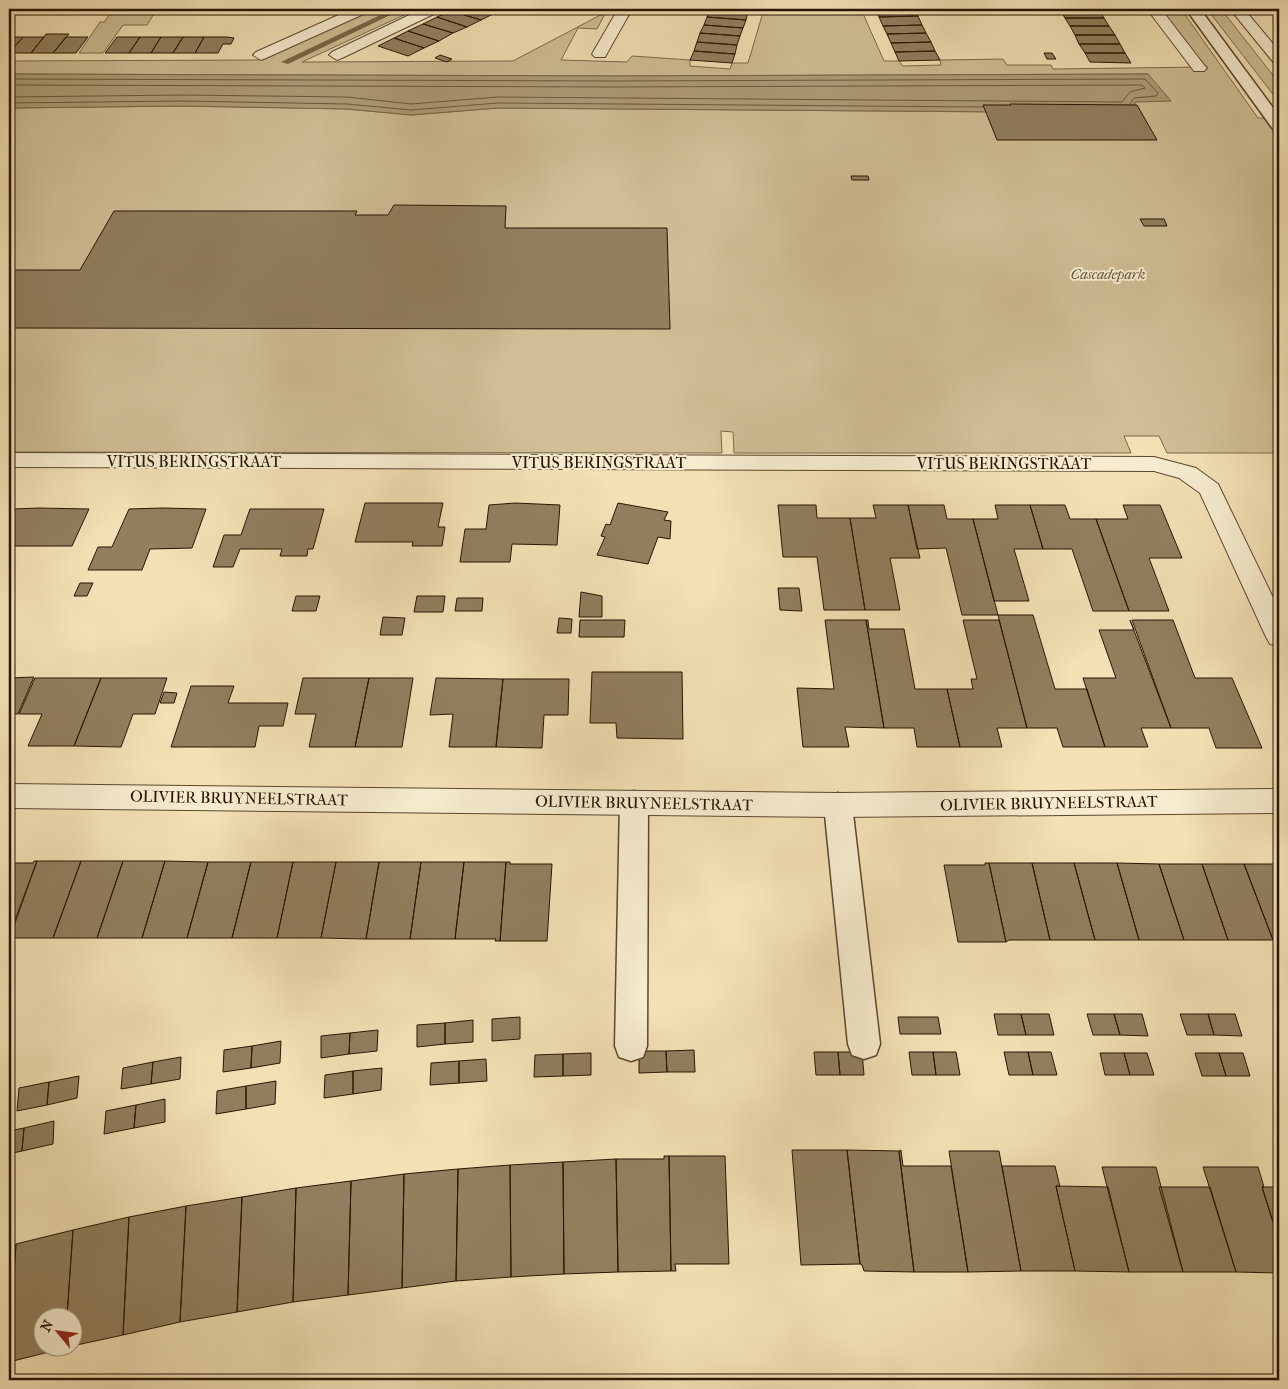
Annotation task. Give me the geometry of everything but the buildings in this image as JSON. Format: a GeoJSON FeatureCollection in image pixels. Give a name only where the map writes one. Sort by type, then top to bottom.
{"type":"FeatureCollection","features":[{"type":"Feature","properties":{"kind":"street"},"geometry":{"type":"LineString","coordinates":[[261,55],[363,9]]}},
{"type":"Feature","properties":{"kind":"street"},"geometry":{"type":"LineString","coordinates":[[337,54],[433,9]]}},
{"type":"Feature","properties":{"kind":"street"},"geometry":{"type":"LineString","coordinates":[[600,54],[625,9]]}},
{"type":"Feature","properties":{"kind":"street"},"geometry":{"type":"LineString","coordinates":[[1154,9],[1198,68]]}},
{"type":"Feature","properties":{"kind":"street"},"geometry":{"type":"LineString","coordinates":[[1238,9],[1279,60]]}},
{"type":"Feature","properties":{"kind":"street","name":"VITUS BERINGSTRAAT"},"geometry":{"type":"LineString","coordinates":[[9,460],[1145,463],[1167,466],[1188,472],[1200,479],[1210,489],[1279,637]]}},
{"type":"Feature","properties":{"kind":"street","name":"OLIVIER BRUYNEELSTRAAT"},"geometry":{"type":"LineString","coordinates":[[9,796],[838,805],[1279,801]]}},
{"type":"Feature","properties":{"kind":"lane"},"geometry":{"type":"LineString","coordinates":[[1193,9],[1279,126]]}},
{"type":"Feature","properties":{"kind":"lane"},"geometry":{"type":"LineString","coordinates":[[631,1046],[634,802]]}},
{"type":"Feature","properties":{"kind":"lane"},"geometry":{"type":"LineString","coordinates":[[838,805],[864,1044]]}},
{"type":"Feature","properties":{"kind":"green space"},"geometry":{"type":"Polygon","coordinates":[[[114,9],[157,9],[147,25],[123,25],[103,53],[79,53],[100,22],[104,22],[114,9]]]}},
{"type":"Feature","properties":{"kind":"green space","name":"Cascadepark"},"geometry":{"type":"Polygon","coordinates":[[[373,9],[417,9],[302,62],[513,61],[606,12],[597,29],[578,28],[561,60],[627,62],[632,56],[690,60],[690,66],[730,69],[732,63],[748,63],[764,9],[861,9],[884,61],[899,61],[903,66],[941,65],[940,60],[1003,59],[1007,65],[1051,65],[1053,69],[1202,67],[1161,9],[1181,9],[1258,118],[1279,119],[1279,453],[1167,453],[1159,436],[1124,436],[1131,453],[734,453],[733,432],[721,431],[722,453],[9,452],[9,108],[182,106],[347,109],[411,115],[498,108],[1134,113],[1135,102],[1148,74],[616,76],[9,74],[9,61],[258,60],[373,9]]]}},
{"type":"Feature","properties":{"kind":"green space"},"geometry":{"type":"Polygon","coordinates":[[[1207,9],[1221,9],[1279,83],[1279,102],[1207,9]]]}},
{"type":"Feature","properties":{"kind":"water"},"geometry":{"type":"Polygon","coordinates":[[[9,74],[616,76],[1148,74],[1171,101],[1135,102],[1135,113],[498,108],[411,115],[347,109],[182,106],[9,108],[9,74]]]}},
{"type":"Feature","properties":{"kind":"waterway"},"geometry":{"type":"LineString","coordinates":[[285,62],[399,9]]}}]}
